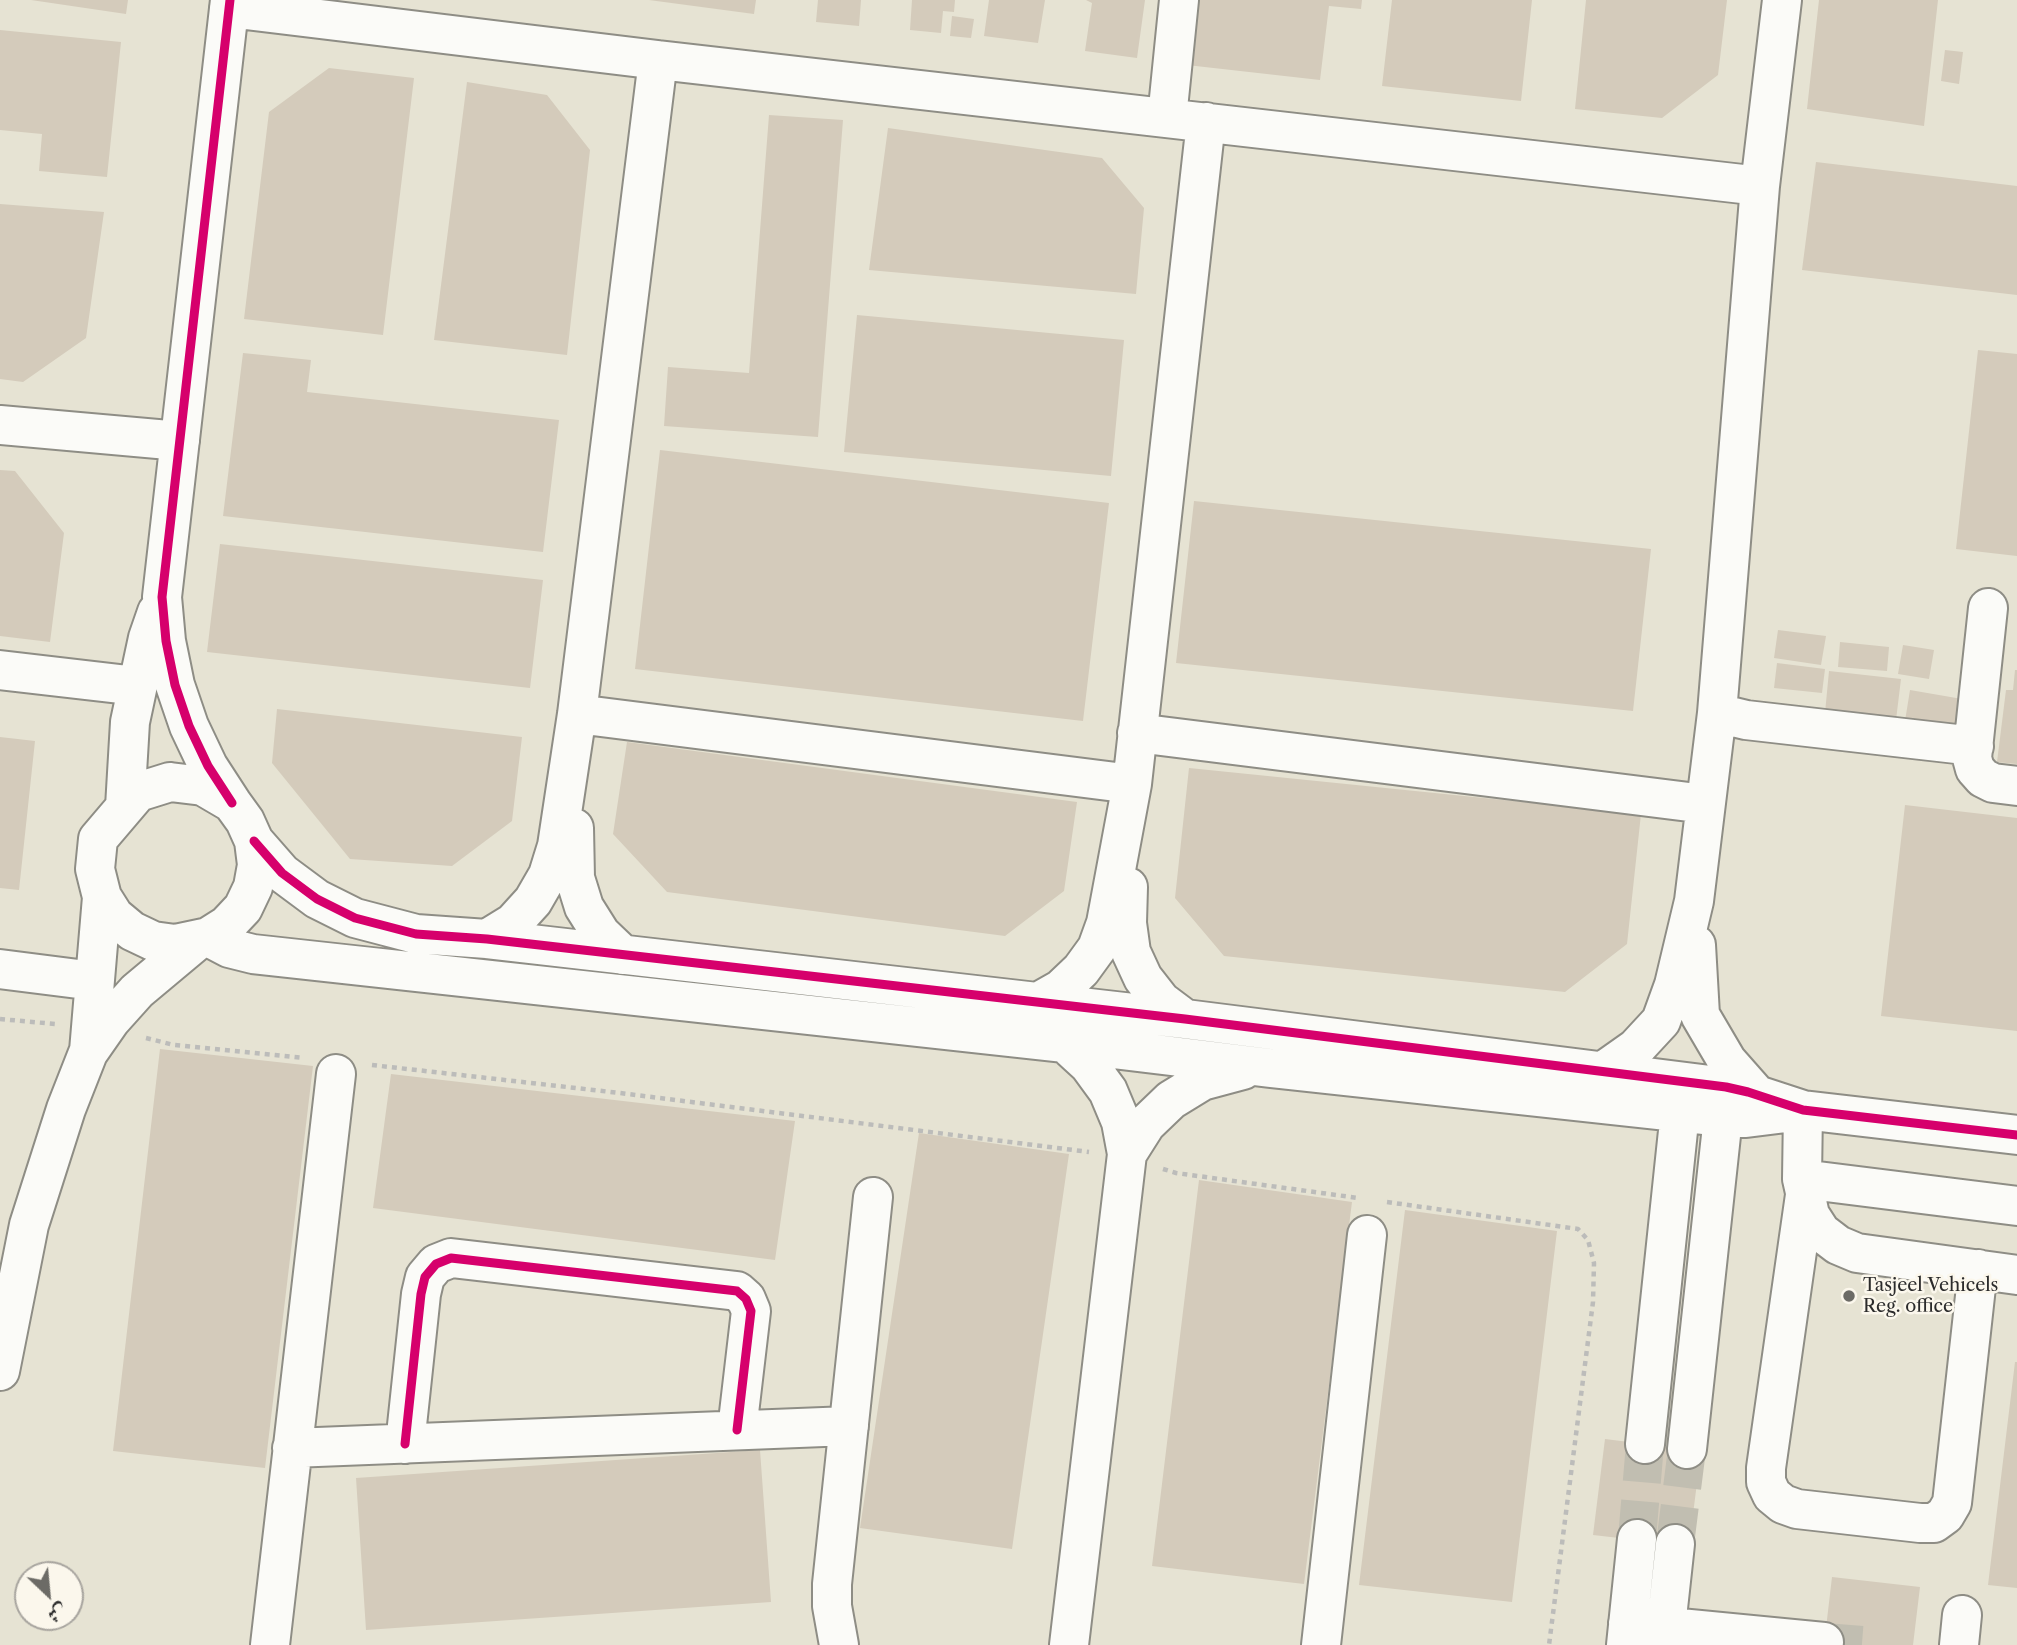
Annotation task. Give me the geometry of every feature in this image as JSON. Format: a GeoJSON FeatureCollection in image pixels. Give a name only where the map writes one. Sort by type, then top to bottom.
{"type":"FeatureCollection","features":[{"type":"Feature","properties":{"kind":"street"},"geometry":{"type":"LineString","coordinates":[[1167,118],[1180,0]]}},
{"type":"Feature","properties":{"kind":"street"},"geometry":{"type":"LineString","coordinates":[[1602,1072],[1636,1048],[1661,1021],[1674,985],[1694,901],[1717,713],[1759,186],[1782,0]]}},
{"type":"Feature","properties":{"kind":"street"},"geometry":{"type":"LineString","coordinates":[[1759,186],[658,60],[229,4],[162,597],[166,641],[175,685],[189,726],[208,766],[245,821],[254,841],[282,873],[317,899],[355,918],[416,934],[487,939],[1185,1019],[1726,1087],[1803,1110],[2017,1135]]}},
{"type":"Feature","properties":{"kind":"street"},"geometry":{"type":"LineString","coordinates":[[487,939],[513,923],[533,901],[548,875],[557,846],[578,714],[658,60]]}},
{"type":"Feature","properties":{"kind":"street"},"geometry":{"type":"LineString","coordinates":[[1185,1019],[1161,1001],[1143,978],[1131,952],[1127,923],[1132,784],[1137,733],[1206,122]]}},
{"type":"Feature","properties":{"kind":"street"},"geometry":{"type":"LineString","coordinates":[[0,425],[180,442]]}},
{"type":"Feature","properties":{"kind":"street"},"geometry":{"type":"LineString","coordinates":[[125,807],[130,722],[148,638],[162,597]]}},
{"type":"Feature","properties":{"kind":"street"},"geometry":{"type":"LineString","coordinates":[[1997,629],[1972,758],[1975,769],[1983,778],[1993,783],[2017,786]]}},
{"type":"Feature","properties":{"kind":"street"},"geometry":{"type":"LineString","coordinates":[[0,670],[137,686]]}},
{"type":"Feature","properties":{"kind":"street"},"geometry":{"type":"LineString","coordinates":[[1717,713],[1746,720],[1973,746]]}},
{"type":"Feature","properties":{"kind":"street"},"geometry":{"type":"LineString","coordinates":[[578,714],[1132,784]]}},
{"type":"Feature","properties":{"kind":"street"},"geometry":{"type":"LineString","coordinates":[[578,714],[573,847],[575,878],[584,907],[595,925],[623,955]]}},
{"type":"Feature","properties":{"kind":"street"},"geometry":{"type":"LineString","coordinates":[[1137,733],[1705,804]]}},
{"type":"Feature","properties":{"kind":"street"},"geometry":{"type":"LineString","coordinates":[[232,803],[203,786],[170,782],[138,792],[98,839],[95,869],[102,897],[114,916],[132,931],[153,941],[175,944],[203,938],[253,954],[1723,1117],[1746,1118],[1803,1110]]}},
{"type":"Feature","properties":{"kind":"street"},"geometry":{"type":"LineString","coordinates":[[1038,1002],[1062,989],[1081,970],[1097,948],[1106,923],[1132,784]]}},
{"type":"Feature","properties":{"kind":"street"},"geometry":{"type":"LineString","coordinates":[[0,1371],[29,1224],[62,1121],[95,1036],[137,991],[166,965],[203,938],[227,925],[243,908],[253,887],[257,865],[254,841]]}},
{"type":"Feature","properties":{"kind":"street"},"geometry":{"type":"LineString","coordinates":[[95,1036],[94,981],[102,897]]}},
{"type":"Feature","properties":{"kind":"street"},"geometry":{"type":"LineString","coordinates":[[1694,901],[1700,1015],[1727,1061],[1756,1095]]}},
{"type":"Feature","properties":{"kind":"street"},"geometry":{"type":"LineString","coordinates":[[0,969],[94,981]]}},
{"type":"Feature","properties":{"kind":"street"},"geometry":{"type":"LineString","coordinates":[[1065,1043],[1089,1065],[1108,1091],[1121,1122],[1127,1156],[1069,1645]]}},
{"type":"Feature","properties":{"kind":"street"},"geometry":{"type":"LineString","coordinates":[[270,1645],[337,1066]]}},
{"type":"Feature","properties":{"kind":"street"},"geometry":{"type":"LineString","coordinates":[[1127,1156],[1146,1124],[1181,1093],[1202,1081],[1235,1071],[1270,1068]]}},
{"type":"Feature","properties":{"kind":"street"},"geometry":{"type":"LineString","coordinates":[[1803,1110],[1803,1187],[1766,1468],[1766,1482],[1772,1495],[1783,1504],[1797,1509],[1920,1523],[1934,1523],[1945,1515],[1952,1503],[1978,1269]]}},
{"type":"Feature","properties":{"kind":"street"},"geometry":{"type":"LineString","coordinates":[[1645,1444],[1680,1112]]}},
{"type":"Feature","properties":{"kind":"street"},"geometry":{"type":"LineString","coordinates":[[1687,1449],[1723,1117]]}},
{"type":"Feature","properties":{"kind":"street"},"geometry":{"type":"LineString","coordinates":[[1803,1187],[2017,1206]]}},
{"type":"Feature","properties":{"kind":"street"},"geometry":{"type":"LineString","coordinates":[[1803,1187],[1810,1215],[1821,1232],[1838,1245],[1857,1253],[2017,1275]]}},
{"type":"Feature","properties":{"kind":"street"},"geometry":{"type":"LineString","coordinates":[[839,1645],[832,1606],[832,1584],[873,1197]]}},
{"type":"Feature","properties":{"kind":"street"},"geometry":{"type":"LineString","coordinates":[[1321,1645],[1369,1217]]}},
{"type":"Feature","properties":{"kind":"street"},"geometry":{"type":"LineString","coordinates":[[405,1444],[425,1277],[436,1264],[451,1258],[737,1291],[746,1299],[751,1311],[737,1430]]}},
{"type":"Feature","properties":{"kind":"street"},"geometry":{"type":"LineString","coordinates":[[1655,1354],[1696,1359]]}},
{"type":"Feature","properties":{"kind":"street"},"geometry":{"type":"LineString","coordinates":[[292,1448],[849,1426]]}},
{"type":"Feature","properties":{"kind":"street"},"geometry":{"type":"LineString","coordinates":[[1637,1539],[1627,1634],[1824,1642]]}},
{"type":"Feature","properties":{"kind":"street"},"geometry":{"type":"LineString","coordinates":[[1665,1636],[1675,1544]]}},
{"type":"Feature","properties":{"kind":"path"},"geometry":{"type":"LineString","coordinates":[[0,1019],[95,1036],[337,1066],[620,1093],[1127,1156],[1176,1173],[1369,1217]]}},
{"type":"Feature","properties":{"kind":"path"},"geometry":{"type":"LineString","coordinates":[[1384,1202],[1578,1229],[1588,1240],[1594,1263],[1593,1302],[1549,1645]]}},
{"type":"Feature","properties":{"kind":"building"},"geometry":{"type":"Polygon","coordinates":[[[31,0],[128,0],[126,14],[31,0]]]}},
{"type":"Feature","properties":{"kind":"building"},"geometry":{"type":"Polygon","coordinates":[[[649,0],[756,0],[754,14],[649,0]]]}},
{"type":"Feature","properties":{"kind":"building"},"geometry":{"type":"Polygon","coordinates":[[[818,0],[861,0],[859,26],[816,22],[818,0]]]}},
{"type":"Feature","properties":{"kind":"building"},"geometry":{"type":"Polygon","coordinates":[[[912,0],[955,0],[954,12],[943,11],[941,33],[910,30],[912,0]]]}},
{"type":"Feature","properties":{"kind":"building"},"geometry":{"type":"Polygon","coordinates":[[[989,0],[1045,0],[1038,43],[984,36],[989,0]]]}},
{"type":"Feature","properties":{"kind":"building"},"geometry":{"type":"Polygon","coordinates":[[[1086,0],[1145,0],[1137,58],[1085,51],[1092,3],[1086,0]]]}},
{"type":"Feature","properties":{"kind":"building"},"geometry":{"type":"Polygon","coordinates":[[[1185,0],[1362,0],[1361,9],[1329,6],[1320,80],[1178,64],[1185,0]]]}},
{"type":"Feature","properties":{"kind":"building"},"geometry":{"type":"Polygon","coordinates":[[[1392,0],[1532,0],[1521,101],[1382,86],[1392,0]]]}},
{"type":"Feature","properties":{"kind":"building"},"geometry":{"type":"Polygon","coordinates":[[[1586,0],[1727,0],[1718,75],[1662,118],[1575,109],[1586,0]]]}},
{"type":"Feature","properties":{"kind":"building"},"geometry":{"type":"Polygon","coordinates":[[[1819,0],[1938,0],[1924,126],[1807,109],[1819,0]]]}},
{"type":"Feature","properties":{"kind":"building"},"geometry":{"type":"Polygon","coordinates":[[[952,16],[974,19],[971,38],[950,36],[952,16]]]}},
{"type":"Feature","properties":{"kind":"building"},"geometry":{"type":"Polygon","coordinates":[[[0,30],[121,42],[107,177],[39,171],[42,134],[0,130],[0,30]]]}},
{"type":"Feature","properties":{"kind":"building"},"geometry":{"type":"Polygon","coordinates":[[[1945,50],[1963,52],[1959,84],[1941,81],[1945,50]]]}},
{"type":"Feature","properties":{"kind":"building"},"geometry":{"type":"Polygon","coordinates":[[[329,68],[414,78],[383,335],[244,319],[269,112],[329,68]]]}},
{"type":"Feature","properties":{"kind":"building"},"geometry":{"type":"Polygon","coordinates":[[[467,82],[547,95],[590,150],[567,355],[434,340],[467,82]]]}},
{"type":"Feature","properties":{"kind":"building"},"geometry":{"type":"Polygon","coordinates":[[[769,115],[843,120],[818,437],[664,426],[668,367],[749,373],[769,115]]]}},
{"type":"Feature","properties":{"kind":"building"},"geometry":{"type":"Polygon","coordinates":[[[888,128],[1102,158],[1144,208],[1136,294],[869,270],[888,128]]]}},
{"type":"Feature","properties":{"kind":"building"},"geometry":{"type":"Polygon","coordinates":[[[1816,162],[2017,186],[2017,295],[1802,270],[1816,162]]]}},
{"type":"Feature","properties":{"kind":"building"},"geometry":{"type":"Polygon","coordinates":[[[0,204],[104,212],[86,338],[23,382],[0,379],[0,204]]]}},
{"type":"Feature","properties":{"kind":"building"},"geometry":{"type":"Polygon","coordinates":[[[857,315],[1124,340],[1111,476],[844,452],[857,315]]]}},
{"type":"Feature","properties":{"kind":"building"},"geometry":{"type":"Polygon","coordinates":[[[1978,350],[2017,354],[2017,556],[1956,549],[1978,350]]]}},
{"type":"Feature","properties":{"kind":"building"},"geometry":{"type":"Polygon","coordinates":[[[243,353],[311,360],[307,392],[559,420],[543,552],[223,516],[243,353]]]}},
{"type":"Feature","properties":{"kind":"building"},"geometry":{"type":"Polygon","coordinates":[[[660,450],[1109,503],[1083,721],[635,669],[660,450]]]}},
{"type":"Feature","properties":{"kind":"building"},"geometry":{"type":"Polygon","coordinates":[[[0,470],[15,471],[64,533],[50,642],[0,636],[0,470]]]}},
{"type":"Feature","properties":{"kind":"building"},"geometry":{"type":"Polygon","coordinates":[[[1194,501],[1651,549],[1633,711],[1176,663],[1194,501]]]}},
{"type":"Feature","properties":{"kind":"building"},"geometry":{"type":"Polygon","coordinates":[[[220,544],[543,580],[530,688],[207,652],[220,544]]]}},
{"type":"Feature","properties":{"kind":"building"},"geometry":{"type":"Polygon","coordinates":[[[1778,630],[1826,636],[1821,665],[1774,658],[1778,630]]]}},
{"type":"Feature","properties":{"kind":"building"},"geometry":{"type":"Polygon","coordinates":[[[1840,642],[1889,647],[1887,671],[1838,667],[1840,642]]]}},
{"type":"Feature","properties":{"kind":"building"},"geometry":{"type":"Polygon","coordinates":[[[1903,645],[1934,650],[1929,679],[1898,674],[1903,645]]]}},
{"type":"Feature","properties":{"kind":"building"},"geometry":{"type":"Polygon","coordinates":[[[1777,663],[1825,669],[1822,693],[1774,688],[1777,663]]]}},
{"type":"Feature","properties":{"kind":"building"},"geometry":{"type":"Polygon","coordinates":[[[2015,670],[2017,764],[1997,762],[2006,690],[2013,690],[2015,670]]]}},
{"type":"Feature","properties":{"kind":"building"},"geometry":{"type":"Polygon","coordinates":[[[1829,671],[1901,679],[1896,720],[1825,713],[1829,671]]]}},
{"type":"Feature","properties":{"kind":"building"},"geometry":{"type":"Polygon","coordinates":[[[1910,690],[1962,699],[1957,730],[1905,721],[1910,690]]]}},
{"type":"Feature","properties":{"kind":"building"},"geometry":{"type":"Polygon","coordinates":[[[277,709],[522,737],[512,821],[452,866],[350,859],[272,763],[277,709]]]}},
{"type":"Feature","properties":{"kind":"building"},"geometry":{"type":"Polygon","coordinates":[[[0,737],[35,741],[19,890],[0,888],[0,737]]]}},
{"type":"Feature","properties":{"kind":"building"},"geometry":{"type":"Polygon","coordinates":[[[627,742],[1077,802],[1064,891],[1005,936],[667,892],[613,834],[627,742]]]}},
{"type":"Feature","properties":{"kind":"building"},"geometry":{"type":"Polygon","coordinates":[[[1189,768],[1641,814],[1627,944],[1565,992],[1224,956],[1175,898],[1189,768]]]}},
{"type":"Feature","properties":{"kind":"building"},"geometry":{"type":"Polygon","coordinates":[[[1905,805],[2017,818],[2017,1031],[1881,1016],[1905,805]]]}},
{"type":"Feature","properties":{"kind":"building"},"geometry":{"type":"Polygon","coordinates":[[[160,1049],[313,1066],[265,1468],[113,1451],[160,1049]]]}},
{"type":"Feature","properties":{"kind":"building"},"geometry":{"type":"Polygon","coordinates":[[[391,1074],[795,1121],[775,1260],[373,1208],[391,1074]]]}},
{"type":"Feature","properties":{"kind":"building"},"geometry":{"type":"Polygon","coordinates":[[[919,1133],[1069,1154],[1012,1549],[860,1528],[919,1133]]]}},
{"type":"Feature","properties":{"kind":"building"},"geometry":{"type":"Polygon","coordinates":[[[1199,1180],[1352,1202],[1304,1584],[1152,1566],[1199,1180]]]}},
{"type":"Feature","properties":{"kind":"building"},"geometry":{"type":"Polygon","coordinates":[[[1405,1210],[1557,1231],[1512,1602],[1359,1585],[1405,1210]]]}},
{"type":"Feature","properties":{"kind":"building"},"geometry":{"type":"Polygon","coordinates":[[[2017,1362],[2017,1588],[1988,1585],[2017,1362]]]}},
{"type":"Feature","properties":{"kind":"building"},"geometry":{"type":"Polygon","coordinates":[[[1605,1439],[1701,1451],[1689,1546],[1593,1535],[1605,1439]]]}},
{"type":"Feature","properties":{"kind":"building"},"geometry":{"type":"Polygon","coordinates":[[[760,1450],[771,1602],[366,1630],[356,1478],[760,1450]]]}},
{"type":"Feature","properties":{"kind":"building"},"geometry":{"type":"Polygon","coordinates":[[[1832,1577],[1920,1587],[1913,1645],[1824,1645],[1832,1577]]]}},
{"type":"Feature","properties":{"kind":"tunnel"},"geometry":{"type":"LineString","coordinates":[[1637,1539],[1645,1444]]}},
{"type":"Feature","properties":{"kind":"tunnel"},"geometry":{"type":"LineString","coordinates":[[1675,1544],[1687,1449]]}},
{"type":"Feature","properties":{"kind":"tunnel"},"geometry":{"type":"LineString","coordinates":[[1824,1642],[1863,1645]]}},
{"type":"Feature","properties":{"kind":"cycle path"},"geometry":{"type":"LineString","coordinates":[[230,0],[162,597],[166,641],[175,685],[189,726],[208,766],[232,803]]}},
{"type":"Feature","properties":{"kind":"cycle path"},"geometry":{"type":"LineString","coordinates":[[254,841],[282,873],[317,899],[355,918],[416,934],[487,939],[1185,1019],[1726,1087],[1803,1110],[2017,1135]]}},
{"type":"Feature","properties":{"kind":"cycle path"},"geometry":{"type":"LineString","coordinates":[[405,1444],[425,1277],[436,1264],[451,1258],[737,1291],[746,1299],[751,1311],[737,1430]]}},
{"type":"Feature","properties":{"kind":"place","name":"Tasjeel Vehicels Reg. office"},"geometry":{"type":"Point","coordinates":[1849,1296]}}]}
